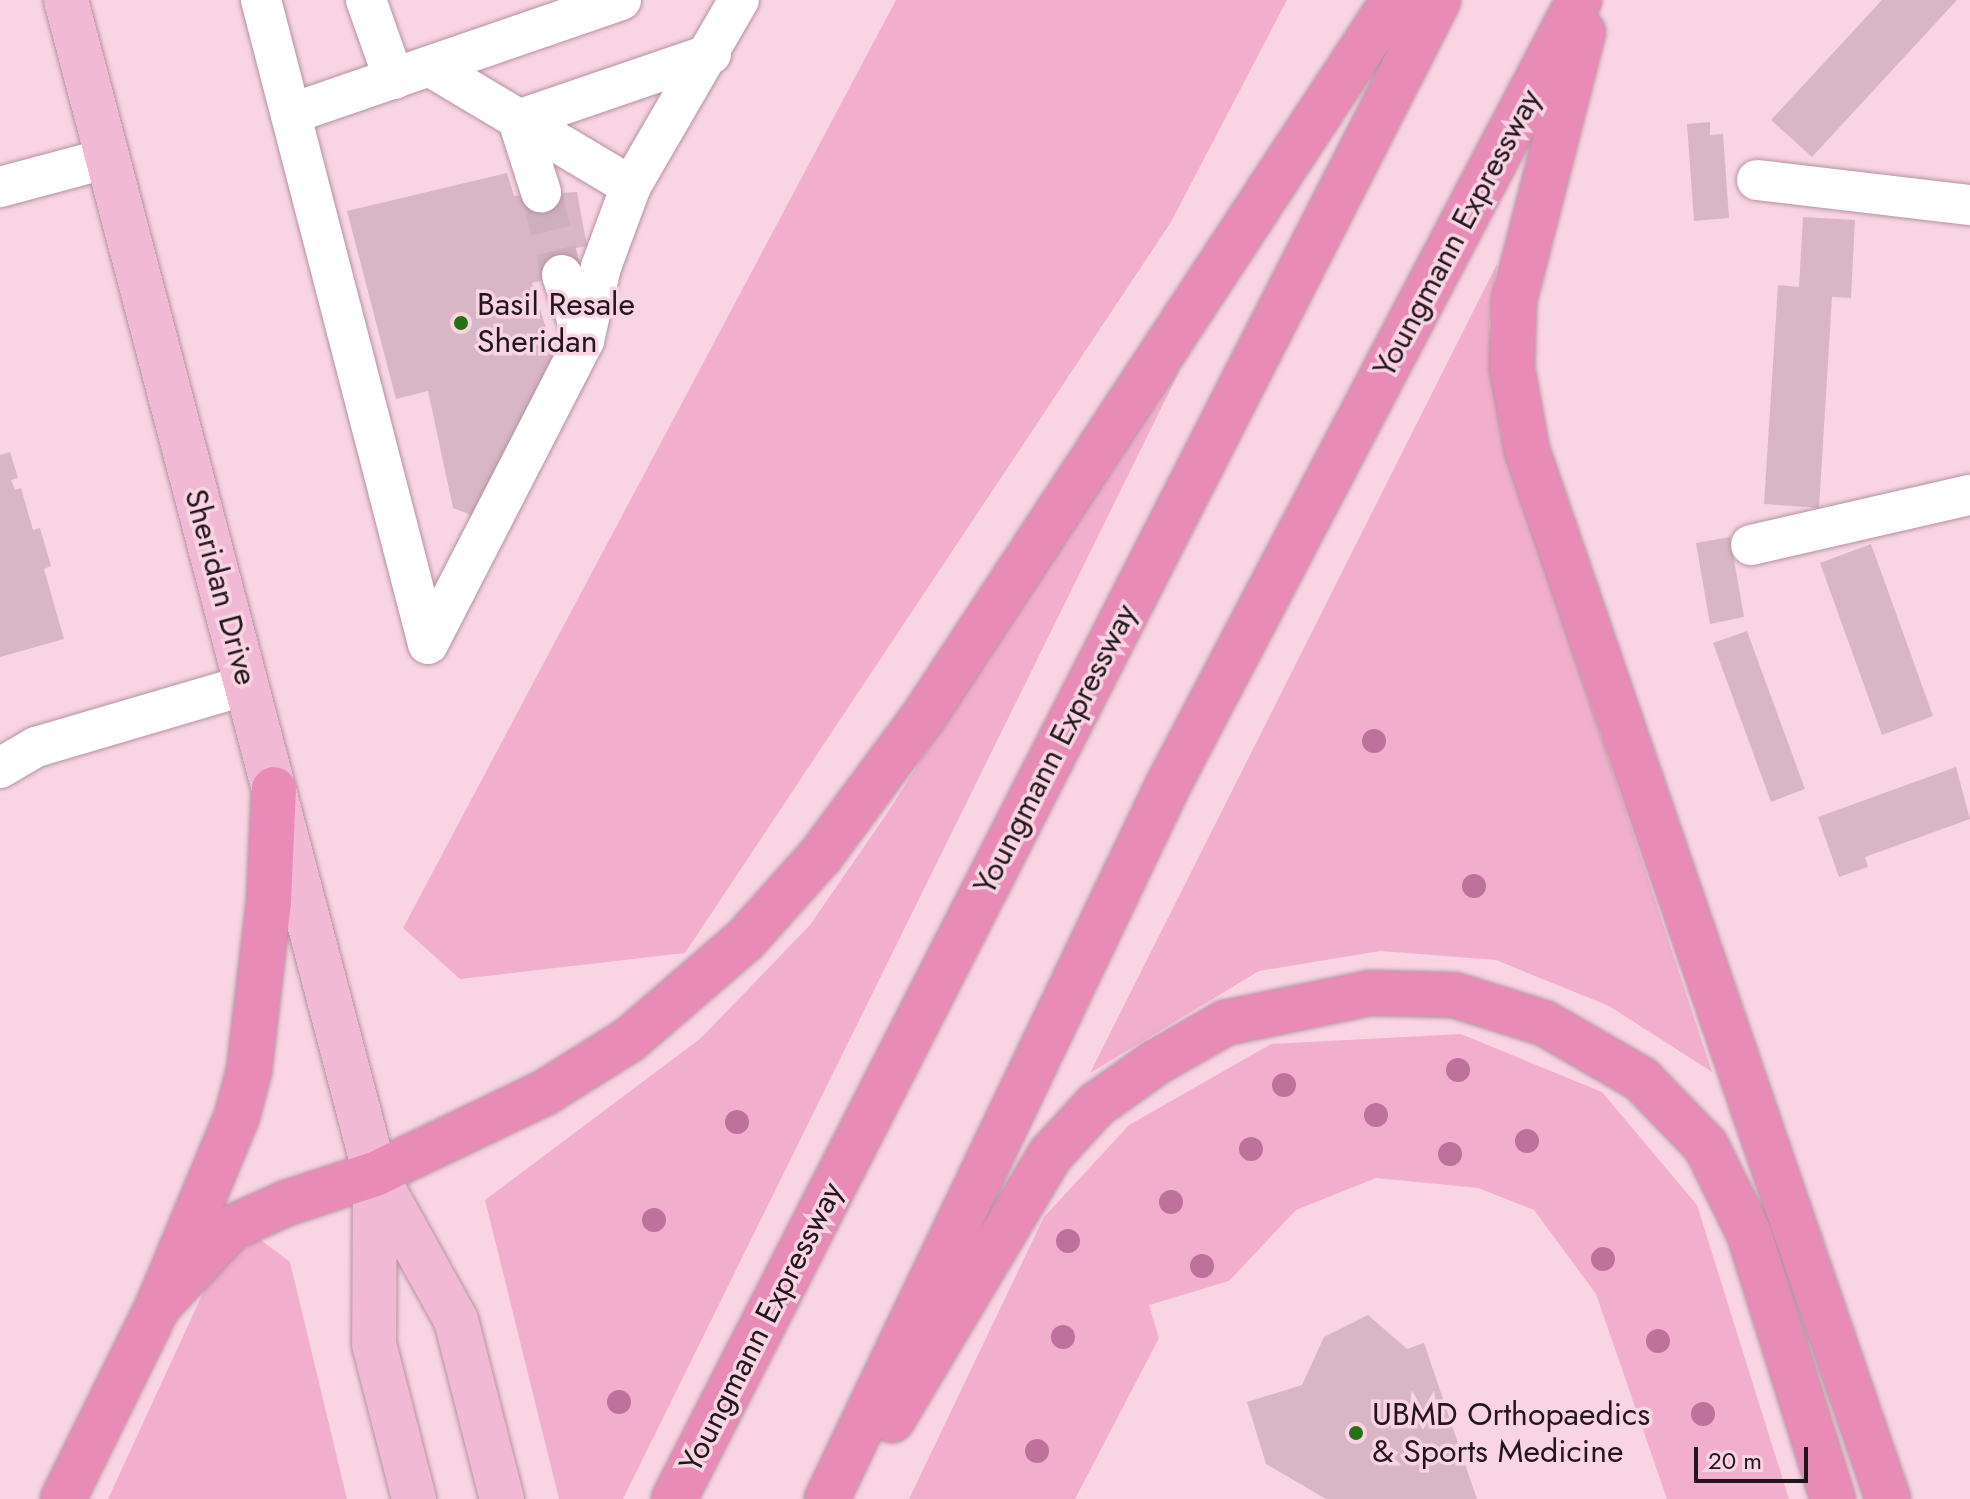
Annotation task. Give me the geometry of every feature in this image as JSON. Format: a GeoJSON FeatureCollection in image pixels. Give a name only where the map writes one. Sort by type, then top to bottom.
{"type":"FeatureCollection","features":[{"type":"Feature","properties":{"kind":"highway"},"geometry":{"type":"LineString","coordinates":[[158,1306],[231,1228],[287,1203],[375,1174],[546,1092],[629,1040],[745,940],[821,855],[924,716],[1394,0]]}},
{"type":"Feature","properties":{"kind":"highway","name":"Youngmann Expressway"},"geometry":{"type":"LineString","coordinates":[[674,1499],[1438,0]]}},
{"type":"Feature","properties":{"kind":"highway","name":"Youngmann Expressway"},"geometry":{"type":"LineString","coordinates":[[827,1499],[1168,785],[1579,0]]}},
{"type":"Feature","properties":{"kind":"highway"},"geometry":{"type":"LineString","coordinates":[[1592,0],[1514,301],[1512,368],[1527,450],[1888,1499]]}},
{"type":"Feature","properties":{"kind":"highway"},"geometry":{"type":"LineString","coordinates":[[63,1499],[158,1306],[237,1116],[249,1071],[269,902],[274,789]]}},
{"type":"Feature","properties":{"kind":"highway"},"geometry":{"type":"LineString","coordinates":[[845,1499],[1050,1155],[1096,1105],[1155,1063],[1225,1023],[1370,993],[1454,995],[1544,1023],[1641,1079],[1706,1146],[1749,1233],[1833,1499]]}},
{"type":"Feature","properties":{"kind":"main road","name":"Sheridan Drive"},"geometry":{"type":"LineString","coordinates":[[66,0],[375,1174],[456,1320],[502,1499]]}},
{"type":"Feature","properties":{"kind":"main road","name":"Sheridan Drive"},"geometry":{"type":"LineString","coordinates":[[375,1174],[374,1344],[414,1499]]}},
{"type":"Feature","properties":{"kind":"street"},"geometry":{"type":"LineString","coordinates":[[261,0],[293,113],[428,644],[584,340],[601,267],[631,186],[711,54],[739,0]]}},
{"type":"Feature","properties":{"kind":"street"},"geometry":{"type":"LineString","coordinates":[[366,0],[412,73],[518,120],[631,186]]}},
{"type":"Feature","properties":{"kind":"street"},"geometry":{"type":"LineString","coordinates":[[293,113],[621,0]]}},
{"type":"Feature","properties":{"kind":"street"},"geometry":{"type":"LineString","coordinates":[[518,120],[711,54]]}},
{"type":"Feature","properties":{"kind":"street"},"geometry":{"type":"LineString","coordinates":[[518,120],[541,192]]}},
{"type":"Feature","properties":{"kind":"street"},"geometry":{"type":"LineString","coordinates":[[0,187],[108,158]]}},
{"type":"Feature","properties":{"kind":"street"},"geometry":{"type":"LineString","coordinates":[[1757,180],[1970,205]]}},
{"type":"Feature","properties":{"kind":"street"},"geometry":{"type":"LineString","coordinates":[[562,275],[584,340]]}},
{"type":"Feature","properties":{"kind":"street"},"geometry":{"type":"LineString","coordinates":[[1751,545],[1970,495]]}},
{"type":"Feature","properties":{"kind":"street"},"geometry":{"type":"LineString","coordinates":[[0,768],[36,747],[247,685]]}},
{"type":"Feature","properties":{"kind":"shaded area"},"geometry":{"type":"Polygon","coordinates":[[[896,0],[1287,0],[1171,222],[685,953],[460,979],[403,928],[896,0]]]}},
{"type":"Feature","properties":{"kind":"shaded area"},"geometry":{"type":"Polygon","coordinates":[[[1497,264],[1489,326],[1500,432],[1712,1072],[1609,1006],[1496,960],[1380,951],[1259,971],[1090,1073],[1497,264]]]}},
{"type":"Feature","properties":{"kind":"shaded area"},"geometry":{"type":"Polygon","coordinates":[[[1180,370],[623,1499],[559,1499],[485,1200],[701,1038],[810,925],[890,809],[1147,401],[1180,370]]]}},
{"type":"Feature","properties":{"kind":"shaded area"},"geometry":{"type":"Polygon","coordinates":[[[1461,1034],[1602,1092],[1697,1205],[1789,1499],[1667,1499],[1596,1294],[1534,1210],[1478,1188],[1376,1178],[1296,1210],[1229,1281],[1149,1305],[1159,1338],[1075,1499],[909,1499],[1044,1217],[1129,1125],[1271,1044],[1461,1034]]]}},
{"type":"Feature","properties":{"kind":"shaded area"},"geometry":{"type":"Polygon","coordinates":[[[258,1238],[290,1262],[347,1499],[108,1499],[214,1269],[258,1238]]]}},
{"type":"Feature","properties":{"kind":"building"},"geometry":{"type":"Polygon","coordinates":[[[1882,0],[1957,0],[1812,157],[1771,120],[1882,0]]]}},
{"type":"Feature","properties":{"kind":"building"},"geometry":{"type":"Polygon","coordinates":[[[1710,122],[1710,135],[1723,134],[1729,218],[1694,221],[1687,124],[1710,122]]]}},
{"type":"Feature","properties":{"kind":"building","name":"Basil Resale Sheridan"},"geometry":{"type":"Polygon","coordinates":[[[507,173],[514,196],[577,192],[587,246],[564,250],[567,274],[532,283],[557,364],[474,516],[453,508],[428,391],[396,399],[347,211],[507,173]]]}},
{"type":"Feature","properties":{"kind":"building"},"geometry":{"type":"Polygon","coordinates":[[[1803,217],[1855,220],[1851,298],[1832,297],[1819,508],[1764,504],[1778,285],[1799,287],[1803,217]]]}},
{"type":"Feature","properties":{"kind":"building"},"geometry":{"type":"Polygon","coordinates":[[[10,452],[18,478],[11,480],[15,490],[21,488],[33,530],[40,528],[51,566],[44,569],[64,639],[0,657],[0,455],[10,452]]]}},
{"type":"Feature","properties":{"kind":"building"},"geometry":{"type":"Polygon","coordinates":[[[1730,537],[1744,617],[1710,624],[1696,543],[1730,537]]]}},
{"type":"Feature","properties":{"kind":"building"},"geometry":{"type":"Polygon","coordinates":[[[1871,544],[1933,716],[1882,735],[1820,563],[1871,544]]]}},
{"type":"Feature","properties":{"kind":"building"},"geometry":{"type":"Polygon","coordinates":[[[1747,631],[1805,789],[1771,802],[1713,643],[1747,631]]]}},
{"type":"Feature","properties":{"kind":"building"},"geometry":{"type":"Polygon","coordinates":[[[1956,767],[1970,819],[1865,857],[1868,867],[1839,877],[1818,817],[1956,767]]]}},
{"type":"Feature","properties":{"kind":"building","name":"UBMD Orthopaedics & Sports Medicine"},"geometry":{"type":"Polygon","coordinates":[[[1368,1315],[1407,1349],[1424,1343],[1477,1499],[1326,1499],[1266,1464],[1247,1402],[1302,1385],[1324,1337],[1368,1315]]]}},
{"type":"Feature","properties":{"kind":"tunnel"},"geometry":{"type":"LineString","coordinates":[[541,192],[562,275]]}},
{"type":"Feature","properties":{"kind":"place","name":"Basil Resale Sheridan"},"geometry":{"type":"Point","coordinates":[461,323]}},
{"type":"Feature","properties":{"kind":"place","name":"UBMD Orthopaedics & Sports Medicine"},"geometry":{"type":"Point","coordinates":[1356,1433]}}]}
